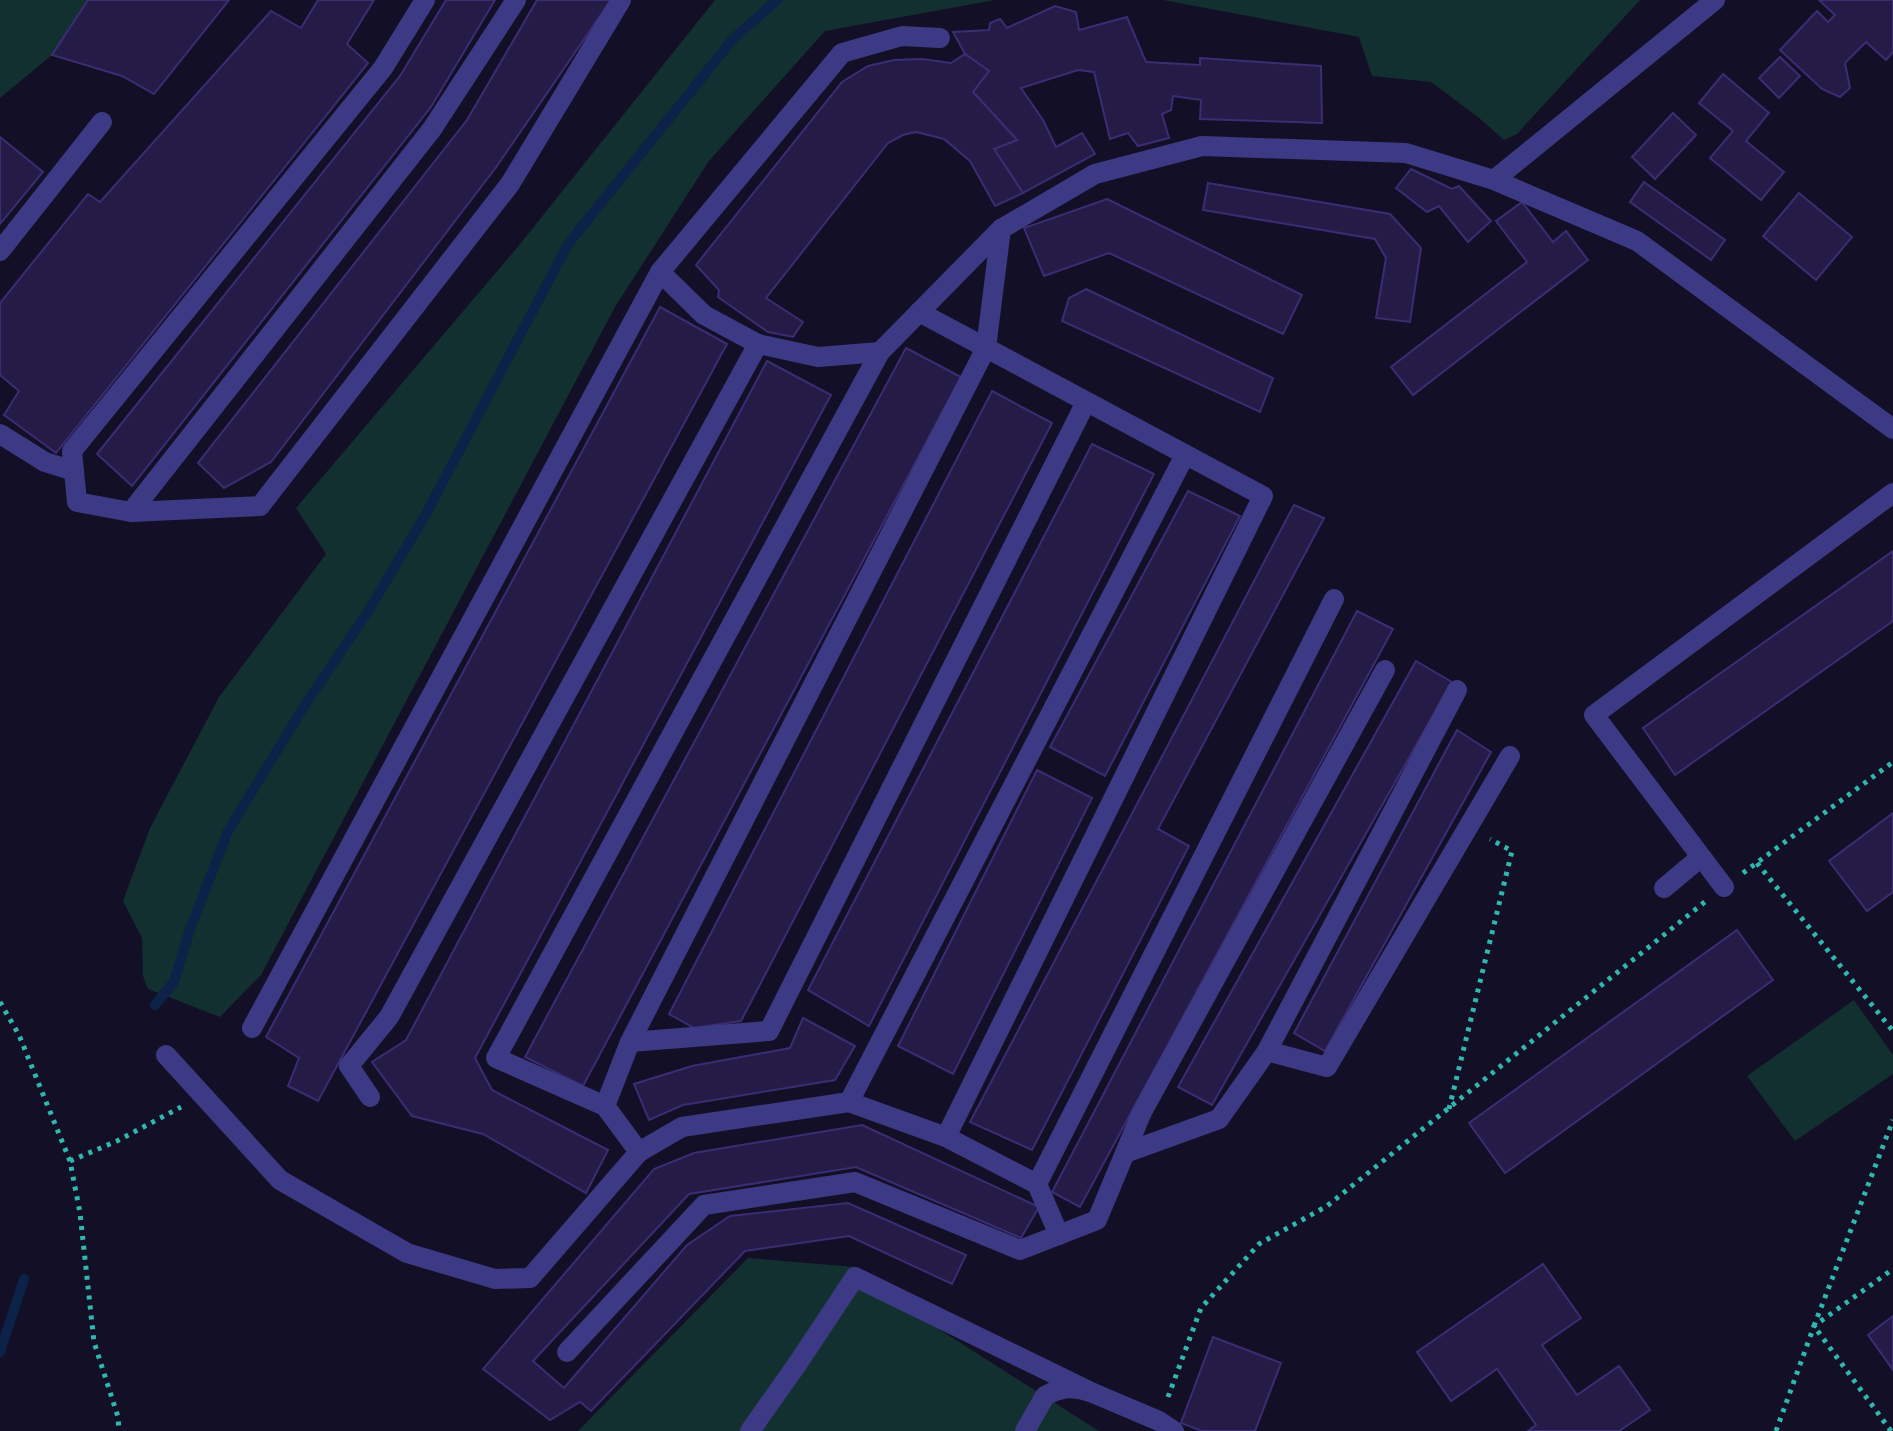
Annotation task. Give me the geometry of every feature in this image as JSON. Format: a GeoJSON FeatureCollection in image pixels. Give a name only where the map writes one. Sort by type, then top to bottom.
{"type":"FeatureCollection","features":[{"type":"Feature","properties":{"kind":"street"},"geometry":{"type":"LineString","coordinates":[[425,0],[383,68],[72,451],[77,502],[131,512],[260,506],[510,184],[621,0]]}},
{"type":"Feature","properties":{"kind":"street"},"geometry":{"type":"LineString","coordinates":[[131,512],[432,129],[516,0]]}},
{"type":"Feature","properties":{"kind":"street"},"geometry":{"type":"LineString","coordinates":[[1494,180],[1715,0]]}},
{"type":"Feature","properties":{"kind":"street"},"geometry":{"type":"LineString","coordinates":[[252,1028],[660,272],[842,53],[902,36],[940,38]]}},
{"type":"Feature","properties":{"kind":"street"},"geometry":{"type":"LineString","coordinates":[[0,251],[102,122]]}},
{"type":"Feature","properties":{"kind":"street"},"geometry":{"type":"LineString","coordinates":[[639,1152],[605,1106],[496,1058],[880,352],[1001,229],[1095,174],[1202,146],[1406,153],[1494,180],[1637,241],[1893,429]]}},
{"type":"Feature","properties":{"kind":"street"},"geometry":{"type":"LineString","coordinates":[[605,1106],[630,1042],[986,348],[1001,229]]}},
{"type":"Feature","properties":{"kind":"street"},"geometry":{"type":"LineString","coordinates":[[660,272],[704,315],[758,344],[818,357],[880,352]]}},
{"type":"Feature","properties":{"kind":"street"},"geometry":{"type":"LineString","coordinates":[[919,312],[1263,496],[946,1137]]}},
{"type":"Feature","properties":{"kind":"street"},"geometry":{"type":"LineString","coordinates":[[370,1097],[349,1066],[389,1017],[758,344]]}},
{"type":"Feature","properties":{"kind":"street"},"geometry":{"type":"LineString","coordinates":[[630,1042],[769,1031],[1086,402]]}},
{"type":"Feature","properties":{"kind":"street"},"geometry":{"type":"LineString","coordinates":[[0,434],[45,462],[74,471]]}},
{"type":"Feature","properties":{"kind":"street"},"geometry":{"type":"LineString","coordinates":[[849,1102],[1185,455]]}},
{"type":"Feature","properties":{"kind":"street"},"geometry":{"type":"LineString","coordinates":[[1724,887],[1594,715],[1893,493]]}},
{"type":"Feature","properties":{"kind":"street"},"geometry":{"type":"LineString","coordinates":[[1037,1184],[1334,599]]}},
{"type":"Feature","properties":{"kind":"street"},"geometry":{"type":"LineString","coordinates":[[567,1352],[704,1205],[855,1182],[1020,1250],[1097,1220],[1142,1112],[1385,670]]}},
{"type":"Feature","properties":{"kind":"street"},"geometry":{"type":"LineString","coordinates":[[1125,1153],[1219,1119],[1267,1051],[1457,690]]}},
{"type":"Feature","properties":{"kind":"street"},"geometry":{"type":"LineString","coordinates":[[1267,1051],[1327,1067],[1510,756]]}},
{"type":"Feature","properties":{"kind":"street"},"geometry":{"type":"LineString","coordinates":[[1664,888],[1701,857]]}},
{"type":"Feature","properties":{"kind":"street"},"geometry":{"type":"LineString","coordinates":[[166,1055],[280,1180],[407,1253],[495,1279],[530,1278],[639,1152],[682,1127],[849,1102],[946,1137],[1037,1184],[1059,1235]]}},
{"type":"Feature","properties":{"kind":"street"},"geometry":{"type":"LineString","coordinates":[[750,1431],[855,1277],[1167,1426]]}},
{"type":"Feature","properties":{"kind":"street"},"geometry":{"type":"LineString","coordinates":[[1025,1431],[1045,1396],[1067,1388],[1093,1393]]}},
{"type":"Feature","properties":{"kind":"path"},"geometry":{"type":"LineString","coordinates":[[1167,1426],[1201,1308],[1259,1244],[1327,1206],[1724,887],[1893,762]]}},
{"type":"Feature","properties":{"kind":"path"},"geometry":{"type":"LineString","coordinates":[[1448,1110],[1512,851]]}},
{"type":"Feature","properties":{"kind":"path"},"geometry":{"type":"LineString","coordinates":[[1757,863],[1893,1031]]}},
{"type":"Feature","properties":{"kind":"path"},"geometry":{"type":"LineString","coordinates":[[0,1002],[19,1035],[70,1161],[80,1213],[94,1342],[118,1417],[119,1431]]}},
{"type":"Feature","properties":{"kind":"path"},"geometry":{"type":"LineString","coordinates":[[70,1161],[117,1141],[203,1095]]}},
{"type":"Feature","properties":{"kind":"path"},"geometry":{"type":"LineString","coordinates":[[1776,1431],[1893,1120]]}},
{"type":"Feature","properties":{"kind":"path"},"geometry":{"type":"LineString","coordinates":[[1814,1326],[1893,1269]]}},
{"type":"Feature","properties":{"kind":"path"},"geometry":{"type":"LineString","coordinates":[[1814,1326],[1891,1431]]}},
{"type":"Feature","properties":{"kind":"green space"},"geometry":{"type":"Polygon","coordinates":[[[0,0],[88,0],[52,55],[0,98],[0,0]]]}},
{"type":"Feature","properties":{"kind":"green space"},"geometry":{"type":"Polygon","coordinates":[[[715,0],[995,0],[825,31],[709,161],[615,307],[261,975],[220,1017],[148,989],[143,976],[142,938],[123,901],[150,828],[219,697],[326,554],[296,508],[516,249],[715,0]]]}},
{"type":"Feature","properties":{"kind":"green space"},"geometry":{"type":"Polygon","coordinates":[[[1163,0],[1640,0],[1517,134],[1504,140],[1431,82],[1372,76],[1359,37],[1163,0]]]}},
{"type":"Feature","properties":{"kind":"green space"},"geometry":{"type":"Polygon","coordinates":[[[1854,1000],[1893,1055],[1893,1074],[1795,1141],[1747,1076],[1854,1000]]]}},
{"type":"Feature","properties":{"kind":"green space"},"geometry":{"type":"Polygon","coordinates":[[[748,1258],[855,1267],[926,1321],[1099,1431],[578,1431],[748,1258]]]}},
{"type":"Feature","properties":{"kind":"building"},"geometry":{"type":"Polygon","coordinates":[[[88,0],[229,0],[154,94],[122,76],[52,55],[88,0]]]}},
{"type":"Feature","properties":{"kind":"building"},"geometry":{"type":"Polygon","coordinates":[[[318,0],[374,0],[347,44],[368,63],[56,453],[4,415],[19,391],[0,375],[0,303],[88,194],[100,202],[271,11],[301,28],[318,0]]]}},
{"type":"Feature","properties":{"kind":"building"},"geometry":{"type":"Polygon","coordinates":[[[446,0],[495,0],[431,107],[132,486],[97,454],[400,76],[446,0]]]}},
{"type":"Feature","properties":{"kind":"building"},"geometry":{"type":"Polygon","coordinates":[[[537,0],[611,0],[497,166],[271,462],[224,488],[198,463],[467,120],[537,0]]]}},
{"type":"Feature","properties":{"kind":"building"},"geometry":{"type":"Polygon","coordinates":[[[1819,0],[1893,0],[1893,52],[1886,60],[1866,42],[1845,63],[1850,88],[1840,97],[1822,89],[1780,50],[1817,11],[1828,22],[1835,15],[1819,0]]]}},
{"type":"Feature","properties":{"kind":"building"},"geometry":{"type":"Polygon","coordinates":[[[1055,6],[1076,12],[1079,30],[1127,17],[1146,62],[1200,65],[1200,58],[1321,66],[1322,123],[1200,119],[1201,100],[1173,96],[1171,110],[1162,114],[1169,138],[1138,146],[1128,133],[1110,139],[1094,72],[1078,70],[1021,88],[1043,120],[1056,147],[1082,133],[1095,154],[1023,193],[994,149],[1017,140],[973,92],[989,71],[965,54],[953,32],[989,30],[990,23],[1000,19],[1007,28],[1055,6]]]}},
{"type":"Feature","properties":{"kind":"building"},"geometry":{"type":"Polygon","coordinates":[[[965,54],[989,71],[973,92],[1017,140],[994,149],[1023,193],[995,206],[970,161],[944,139],[916,132],[903,135],[888,143],[766,298],[803,322],[793,337],[768,332],[718,297],[719,290],[696,265],[842,82],[868,66],[894,60],[922,59],[951,63],[965,54]]]}},
{"type":"Feature","properties":{"kind":"building"},"geometry":{"type":"Polygon","coordinates":[[[1780,57],[1800,76],[1779,98],[1759,78],[1780,57]]]}},
{"type":"Feature","properties":{"kind":"building"},"geometry":{"type":"Polygon","coordinates":[[[1723,74],[1769,113],[1746,141],[1784,172],[1761,200],[1710,158],[1733,131],[1699,103],[1723,74]]]}},
{"type":"Feature","properties":{"kind":"building"},"geometry":{"type":"Polygon","coordinates":[[[1673,113],[1696,135],[1655,179],[1632,157],[1673,113]]]}},
{"type":"Feature","properties":{"kind":"building"},"geometry":{"type":"Polygon","coordinates":[[[0,137],[43,172],[0,224],[0,137]]]}},
{"type":"Feature","properties":{"kind":"building"},"geometry":{"type":"Polygon","coordinates":[[[1411,169],[1452,189],[1459,186],[1491,221],[1468,242],[1439,206],[1427,212],[1396,188],[1411,169]]]}},
{"type":"Feature","properties":{"kind":"building"},"geometry":{"type":"Polygon","coordinates":[[[1644,182],[1725,240],[1711,260],[1630,202],[1644,182]]]}},
{"type":"Feature","properties":{"kind":"building"},"geometry":{"type":"Polygon","coordinates":[[[1208,183],[1390,214],[1421,248],[1410,322],[1376,318],[1386,258],[1375,239],[1203,210],[1208,183]]]}},
{"type":"Feature","properties":{"kind":"building"},"geometry":{"type":"Polygon","coordinates":[[[1799,193],[1852,237],[1816,280],[1763,236],[1799,193]]]}},
{"type":"Feature","properties":{"kind":"building"},"geometry":{"type":"Polygon","coordinates":[[[1107,199],[1302,295],[1283,334],[1109,253],[1044,276],[1024,228],[1107,199]]]}},
{"type":"Feature","properties":{"kind":"building"},"geometry":{"type":"Polygon","coordinates":[[[1522,202],[1553,242],[1566,231],[1588,260],[1413,395],[1391,367],[1527,262],[1496,221],[1522,202]]]}},
{"type":"Feature","properties":{"kind":"building"},"geometry":{"type":"Polygon","coordinates":[[[1086,289],[1273,378],[1260,412],[1062,321],[1069,298],[1086,289]]]}},
{"type":"Feature","properties":{"kind":"building"},"geometry":{"type":"Polygon","coordinates":[[[660,307],[727,344],[318,1101],[288,1086],[299,1058],[266,1037],[660,307]]]}},
{"type":"Feature","properties":{"kind":"building"},"geometry":{"type":"Polygon","coordinates":[[[906,348],[961,377],[583,1086],[525,1057],[906,348]]]}},
{"type":"Feature","properties":{"kind":"building"},"geometry":{"type":"Polygon","coordinates":[[[767,361],[831,395],[475,1058],[492,1090],[608,1150],[586,1193],[483,1134],[412,1116],[372,1062],[406,1040],[767,361]]]}},
{"type":"Feature","properties":{"kind":"building"},"geometry":{"type":"Polygon","coordinates":[[[992,391],[1052,423],[741,1021],[694,1028],[669,1014],[992,391]]]}},
{"type":"Feature","properties":{"kind":"building"},"geometry":{"type":"Polygon","coordinates":[[[1092,444],[1154,474],[869,1026],[808,990],[1092,444]]]}},
{"type":"Feature","properties":{"kind":"building"},"geometry":{"type":"Polygon","coordinates":[[[1188,491],[1240,516],[1105,776],[1050,747],[1188,491]]]}},
{"type":"Feature","properties":{"kind":"building"},"geometry":{"type":"Polygon","coordinates":[[[1294,505],[1324,518],[1158,829],[1189,846],[1032,1150],[970,1122],[1294,505]]]}},
{"type":"Feature","properties":{"kind":"building"},"geometry":{"type":"Polygon","coordinates":[[[1893,551],[1893,621],[1675,775],[1643,728],[1893,551]]]}},
{"type":"Feature","properties":{"kind":"building"},"geometry":{"type":"Polygon","coordinates":[[[1357,611],[1393,629],[1080,1207],[1052,1192],[1357,611]]]}},
{"type":"Feature","properties":{"kind":"building"},"geometry":{"type":"Polygon","coordinates":[[[1416,661],[1452,682],[1212,1105],[1178,1087],[1416,661]]]}},
{"type":"Feature","properties":{"kind":"building"},"geometry":{"type":"Polygon","coordinates":[[[1457,730],[1491,752],[1325,1051],[1294,1033],[1457,730]]]}},
{"type":"Feature","properties":{"kind":"building"},"geometry":{"type":"Polygon","coordinates":[[[1037,770],[1092,798],[953,1074],[898,1046],[1037,770]]]}},
{"type":"Feature","properties":{"kind":"building"},"geometry":{"type":"Polygon","coordinates":[[[1893,813],[1893,892],[1867,911],[1829,861],[1893,813]]]}},
{"type":"Feature","properties":{"kind":"building"},"geometry":{"type":"Polygon","coordinates":[[[1737,930],[1773,980],[1505,1173],[1469,1123],[1737,930]]]}},
{"type":"Feature","properties":{"kind":"building"},"geometry":{"type":"Polygon","coordinates":[[[803,1018],[855,1046],[835,1080],[683,1105],[649,1120],[634,1084],[692,1066],[790,1048],[803,1018]]]}},
{"type":"Feature","properties":{"kind":"building"},"geometry":{"type":"Polygon","coordinates":[[[862,1125],[1039,1207],[1021,1238],[856,1167],[689,1194],[533,1361],[564,1388],[687,1245],[730,1216],[848,1203],[966,1255],[952,1284],[849,1236],[745,1251],[591,1411],[580,1402],[550,1420],[483,1369],[654,1169],[694,1153],[862,1125]]]}},
{"type":"Feature","properties":{"kind":"building"},"geometry":{"type":"Polygon","coordinates":[[[1543,1264],[1581,1318],[1542,1345],[1577,1395],[1619,1366],[1650,1410],[1619,1431],[1528,1431],[1536,1425],[1497,1369],[1451,1401],[1417,1352],[1543,1264]]]}},
{"type":"Feature","properties":{"kind":"building"},"geometry":{"type":"Polygon","coordinates":[[[1893,1316],[1893,1370],[1868,1335],[1893,1316]]]}},
{"type":"Feature","properties":{"kind":"building"},"geometry":{"type":"Polygon","coordinates":[[[1213,1337],[1281,1363],[1255,1431],[1202,1431],[1181,1423],[1213,1337]]]}},
{"type":"Feature","properties":{"kind":"waterway"},"geometry":{"type":"LineString","coordinates":[[155,1005],[174,982],[190,929],[228,831],[303,708],[369,610],[426,514],[568,244],[733,39],[777,0]]}},
{"type":"Feature","properties":{"kind":"waterway"},"geometry":{"type":"LineString","coordinates":[[0,1352],[24,1279]]}}]}
